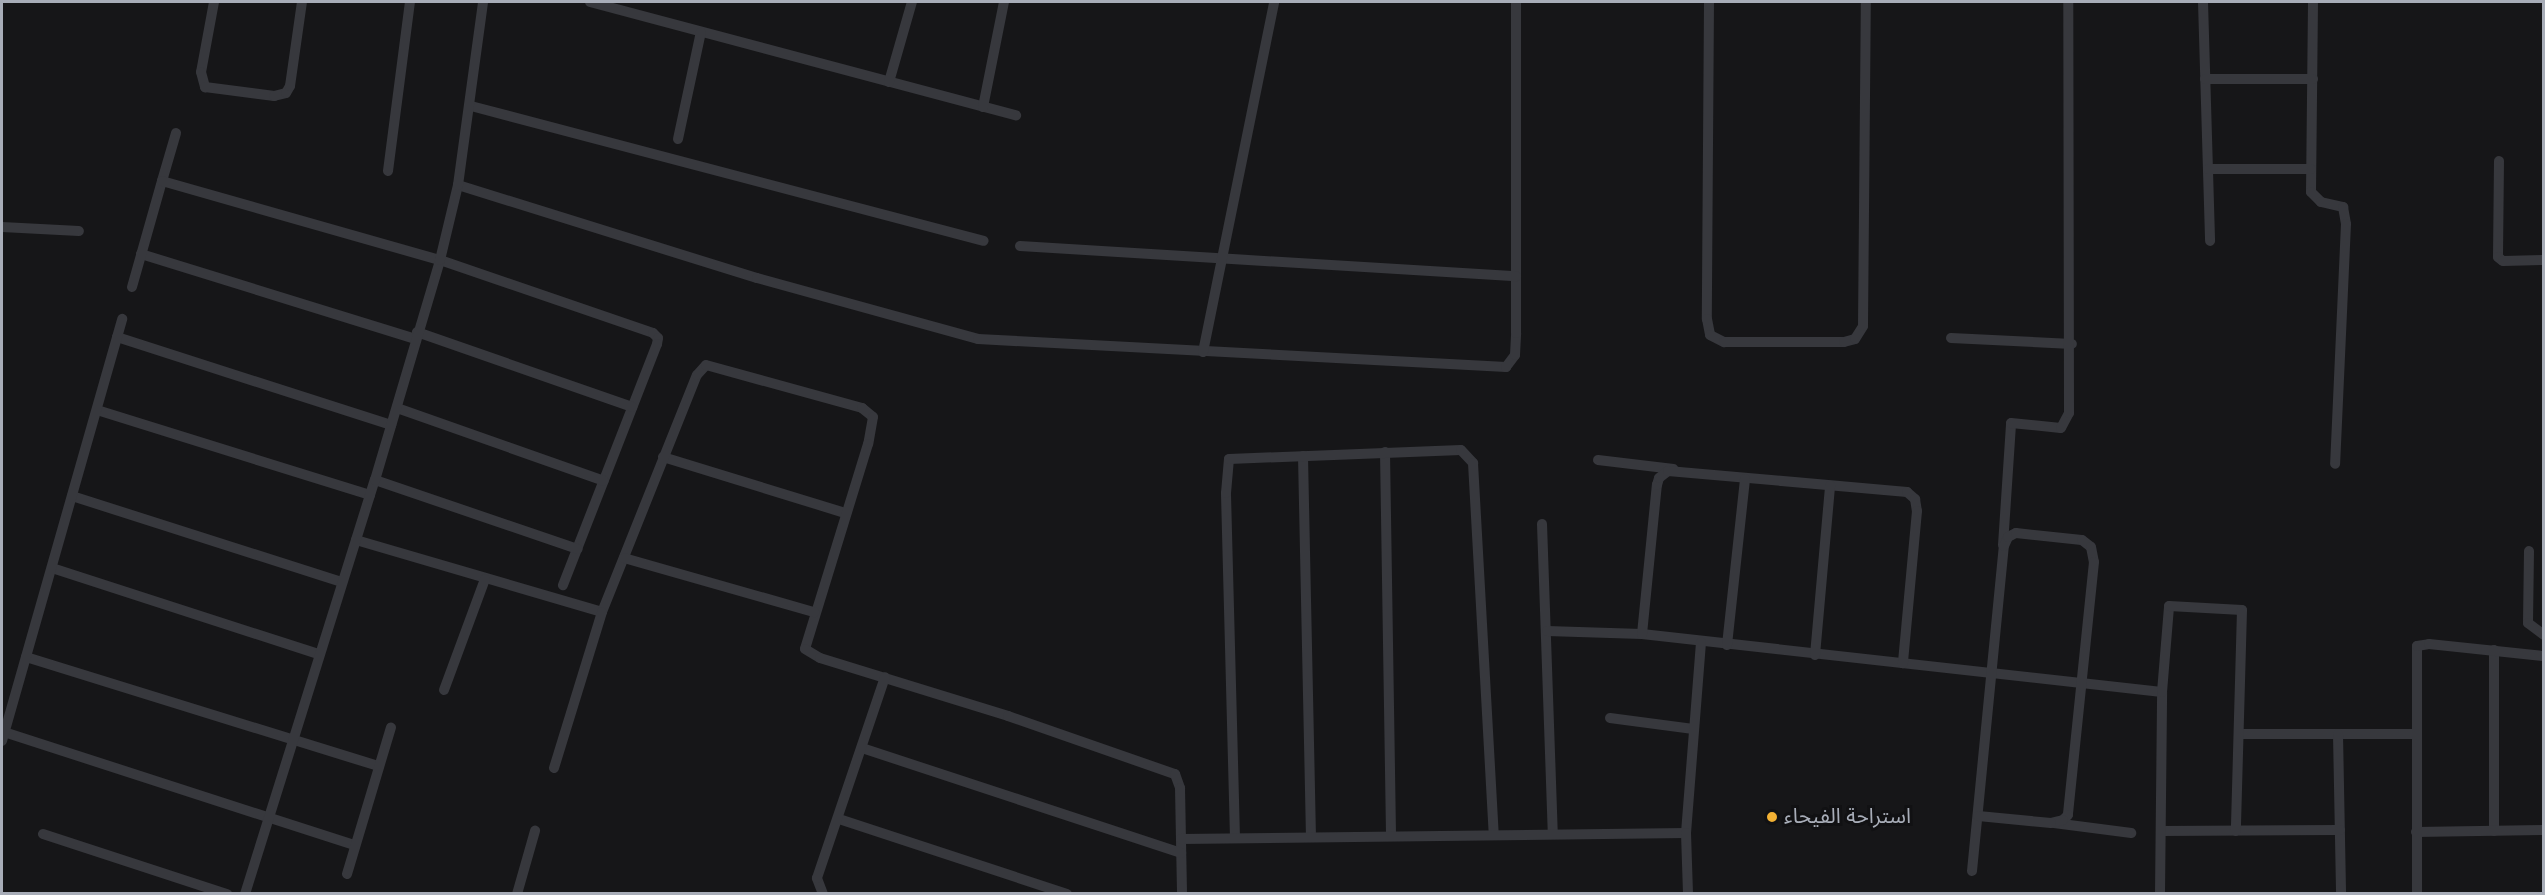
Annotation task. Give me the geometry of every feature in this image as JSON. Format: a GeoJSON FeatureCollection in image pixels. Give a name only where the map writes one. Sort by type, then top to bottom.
{"type":"FeatureCollection","features":[{"type":"Feature","properties":{"kind":"street"},"geometry":{"type":"LineString","coordinates":[[214,2],[201,72],[205,87],[274,96],[286,93],[290,86],[302,2]]}},
{"type":"Feature","properties":{"kind":"street"},"geometry":{"type":"LineString","coordinates":[[388,171],[410,2]]}},
{"type":"Feature","properties":{"kind":"street"},"geometry":{"type":"LineString","coordinates":[[244,894],[375,480],[440,260],[458,185],[471,106],[483,2]]}},
{"type":"Feature","properties":{"kind":"street"},"geometry":{"type":"LineString","coordinates":[[590,2],[1016,115]]}},
{"type":"Feature","properties":{"kind":"street"},"geometry":{"type":"LineString","coordinates":[[889,82],[912,2]]}},
{"type":"Feature","properties":{"kind":"street"},"geometry":{"type":"LineString","coordinates":[[983,107],[1004,2]]}},
{"type":"Feature","properties":{"kind":"street"},"geometry":{"type":"LineString","coordinates":[[1203,352],[1274,2]]}},
{"type":"Feature","properties":{"kind":"street"},"geometry":{"type":"LineString","coordinates":[[458,185],[951,333],[991,340],[1506,367],[1515,355],[1516,2]]}},
{"type":"Feature","properties":{"kind":"street"},"geometry":{"type":"LineString","coordinates":[[1709,2],[1707,319],[1710,336],[1724,342],[1844,342],[1855,339],[1863,326],[1866,2]]}},
{"type":"Feature","properties":{"kind":"street"},"geometry":{"type":"LineString","coordinates":[[1972,871],[2003,555],[2011,423],[2061,428],[2066,423],[2072,344],[2068,2]]}},
{"type":"Feature","properties":{"kind":"street"},"geometry":{"type":"LineString","coordinates":[[2203,2],[2210,241]]}},
{"type":"Feature","properties":{"kind":"street"},"geometry":{"type":"LineString","coordinates":[[2313,2],[2313,198],[2343,207],[2346,224],[2335,464]]}},
{"type":"Feature","properties":{"kind":"street"},"geometry":{"type":"LineString","coordinates":[[678,139],[701,32]]}},
{"type":"Feature","properties":{"kind":"street"},"geometry":{"type":"LineString","coordinates":[[2205,79],[2313,79]]}},
{"type":"Feature","properties":{"kind":"street"},"geometry":{"type":"LineString","coordinates":[[471,106],[984,242]]}},
{"type":"Feature","properties":{"kind":"street"},"geometry":{"type":"LineString","coordinates":[[132,287],[176,133]]}},
{"type":"Feature","properties":{"kind":"street"},"geometry":{"type":"LineString","coordinates":[[2499,161],[2498,257],[2503,261],[2544,260]]}},
{"type":"Feature","properties":{"kind":"street"},"geometry":{"type":"LineString","coordinates":[[2208,169],[2312,169]]}},
{"type":"Feature","properties":{"kind":"street"},"geometry":{"type":"LineString","coordinates":[[162,181],[440,260],[653,333],[658,338],[563,585]]}},
{"type":"Feature","properties":{"kind":"street"},"geometry":{"type":"LineString","coordinates":[[2,227],[79,231]]}},
{"type":"Feature","properties":{"kind":"street"},"geometry":{"type":"LineString","coordinates":[[1020,246],[1516,276]]}},
{"type":"Feature","properties":{"kind":"street"},"geometry":{"type":"LineString","coordinates":[[141,254],[416,336],[632,407]]}},
{"type":"Feature","properties":{"kind":"street"},"geometry":{"type":"LineString","coordinates":[[122,319],[3,736],[268,815],[354,846]]}},
{"type":"Feature","properties":{"kind":"street"},"geometry":{"type":"LineString","coordinates":[[117,337],[391,425]]}},
{"type":"Feature","properties":{"kind":"street"},"geometry":{"type":"LineString","coordinates":[[1951,338],[2072,344]]}},
{"type":"Feature","properties":{"kind":"street"},"geometry":{"type":"LineString","coordinates":[[554,768],[602,612],[697,375],[706,365],[862,408],[870,413],[873,422],[804,643],[809,654],[885,677],[1175,774],[1179,782],[1182,894]]}},
{"type":"Feature","properties":{"kind":"street"},"geometry":{"type":"LineString","coordinates":[[397,408],[604,481]]}},
{"type":"Feature","properties":{"kind":"street"},"geometry":{"type":"LineString","coordinates":[[97,410],[370,495]]}},
{"type":"Feature","properties":{"kind":"street"},"geometry":{"type":"LineString","coordinates":[[1235,838],[1226,464],[1234,456],[1303,456],[1461,450],[1473,463],[1494,834]]}},
{"type":"Feature","properties":{"kind":"street"},"geometry":{"type":"LineString","coordinates":[[1385,452],[1391,835]]}},
{"type":"Feature","properties":{"kind":"street"},"geometry":{"type":"LineString","coordinates":[[1303,456],[1311,837]]}},
{"type":"Feature","properties":{"kind":"street"},"geometry":{"type":"LineString","coordinates":[[663,457],[845,513]]}},
{"type":"Feature","properties":{"kind":"street"},"geometry":{"type":"LineString","coordinates":[[1598,460],[1745,480],[1907,492],[1915,499],[1917,512],[1903,663]]}},
{"type":"Feature","properties":{"kind":"street"},"geometry":{"type":"LineString","coordinates":[[1642,634],[1659,478],[1676,469]]}},
{"type":"Feature","properties":{"kind":"street"},"geometry":{"type":"LineString","coordinates":[[375,480],[578,549]]}},
{"type":"Feature","properties":{"kind":"street"},"geometry":{"type":"LineString","coordinates":[[1727,645],[1745,480]]}},
{"type":"Feature","properties":{"kind":"street"},"geometry":{"type":"LineString","coordinates":[[1815,654],[1830,486]]}},
{"type":"Feature","properties":{"kind":"street"},"geometry":{"type":"LineString","coordinates":[[72,496],[342,582]]}},
{"type":"Feature","properties":{"kind":"street"},"geometry":{"type":"LineString","coordinates":[[1542,524],[1553,833]]}},
{"type":"Feature","properties":{"kind":"street"},"geometry":{"type":"LineString","coordinates":[[2003,555],[2008,537],[2016,533],[2082,540],[2091,547],[2094,562],[2069,811],[2063,820],[2051,823]]}},
{"type":"Feature","properties":{"kind":"street"},"geometry":{"type":"LineString","coordinates":[[356,540],[602,612]]}},
{"type":"Feature","properties":{"kind":"street"},"geometry":{"type":"LineString","coordinates":[[2529,551],[2528,623],[2544,635]]}},
{"type":"Feature","properties":{"kind":"street"},"geometry":{"type":"LineString","coordinates":[[624,558],[813,612]]}},
{"type":"Feature","properties":{"kind":"street"},"geometry":{"type":"LineString","coordinates":[[52,568],[319,654]]}},
{"type":"Feature","properties":{"kind":"street"},"geometry":{"type":"LineString","coordinates":[[444,690],[485,579]]}},
{"type":"Feature","properties":{"kind":"street"},"geometry":{"type":"LineString","coordinates":[[2160,894],[2162,692],[2169,606],[2242,610],[2236,831]]}},
{"type":"Feature","properties":{"kind":"street"},"geometry":{"type":"LineString","coordinates":[[1547,631],[1642,634],[1701,643],[2162,692]]}},
{"type":"Feature","properties":{"kind":"street"},"geometry":{"type":"LineString","coordinates":[[1688,894],[1686,833],[1701,643]]}},
{"type":"Feature","properties":{"kind":"street"},"geometry":{"type":"LineString","coordinates":[[2417,894],[2414,734],[2417,646],[2494,650],[2544,656]]}},
{"type":"Feature","properties":{"kind":"street"},"geometry":{"type":"LineString","coordinates":[[2494,650],[2494,831]]}},
{"type":"Feature","properties":{"kind":"street"},"geometry":{"type":"LineString","coordinates":[[26,657],[378,766]]}},
{"type":"Feature","properties":{"kind":"street"},"geometry":{"type":"LineString","coordinates":[[823,894],[816,878],[839,819],[885,677]]}},
{"type":"Feature","properties":{"kind":"street"},"geometry":{"type":"LineString","coordinates":[[1610,718],[1693,729]]}},
{"type":"Feature","properties":{"kind":"street"},"geometry":{"type":"LineString","coordinates":[[347,874],[390,728]]}},
{"type":"Feature","properties":{"kind":"street"},"geometry":{"type":"LineString","coordinates":[[2240,734],[2414,734]]}},
{"type":"Feature","properties":{"kind":"street"},"geometry":{"type":"LineString","coordinates":[[2338,734],[2341,894]]}},
{"type":"Feature","properties":{"kind":"street"},"geometry":{"type":"LineString","coordinates":[[862,748],[1181,853]]}},
{"type":"Feature","properties":{"kind":"street"},"geometry":{"type":"LineString","coordinates":[[1978,816],[2131,833]]}},
{"type":"Feature","properties":{"kind":"street"},"geometry":{"type":"LineString","coordinates":[[839,819],[1066,894]]}},
{"type":"Feature","properties":{"kind":"street"},"geometry":{"type":"LineString","coordinates":[[2161,831],[2340,830]]}},
{"type":"Feature","properties":{"kind":"street"},"geometry":{"type":"LineString","coordinates":[[2416,832],[2544,830]]}},
{"type":"Feature","properties":{"kind":"street"},"geometry":{"type":"LineString","coordinates":[[517,894],[535,831]]}},
{"type":"Feature","properties":{"kind":"street"},"geometry":{"type":"LineString","coordinates":[[1181,839],[1686,833]]}},
{"type":"Feature","properties":{"kind":"street"},"geometry":{"type":"LineString","coordinates":[[43,834],[227,894]]}},
{"type":"Feature","properties":{"kind":"place","name":"استراحة الفيحاء"},"geometry":{"type":"Point","coordinates":[1772,817]}}]}
